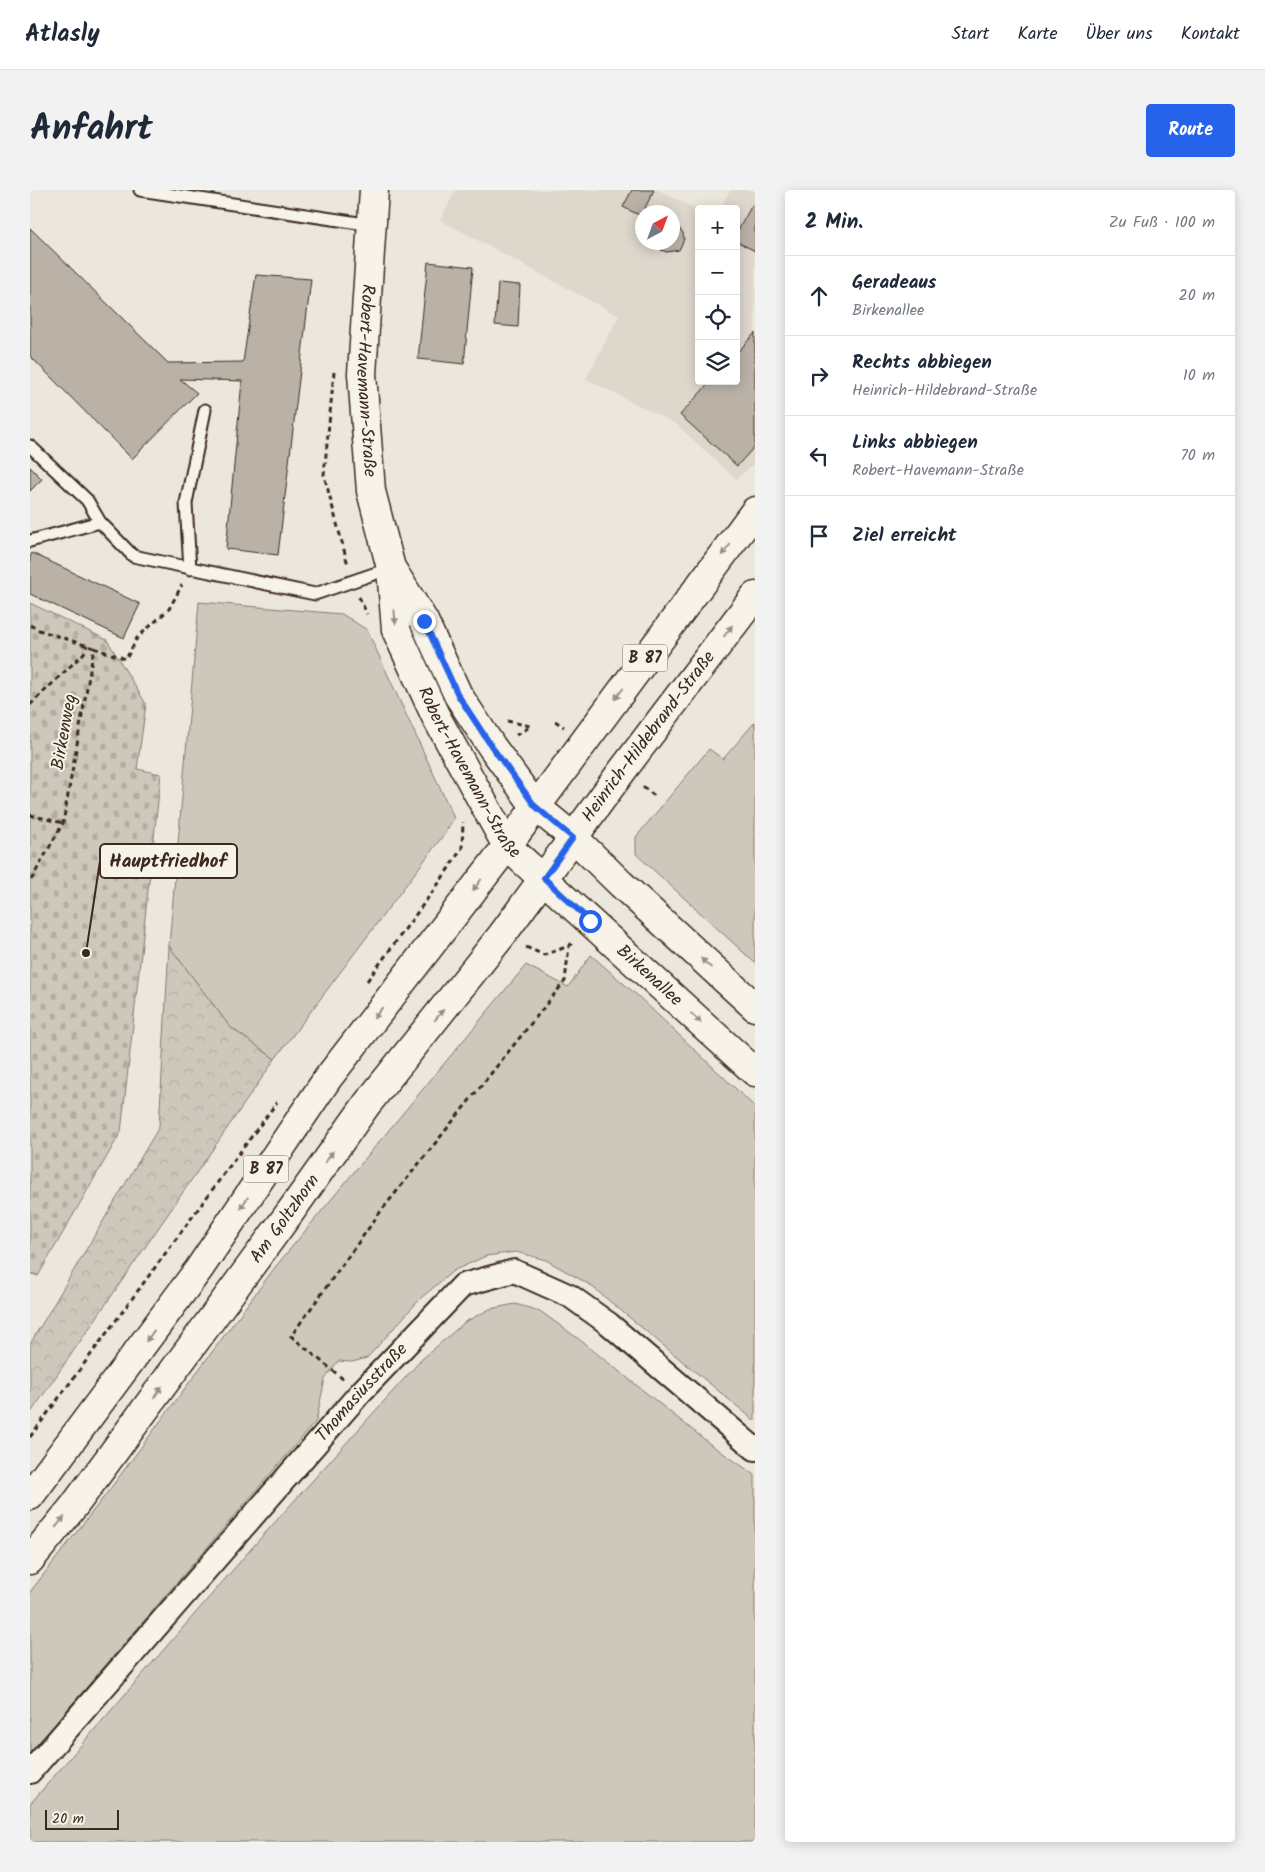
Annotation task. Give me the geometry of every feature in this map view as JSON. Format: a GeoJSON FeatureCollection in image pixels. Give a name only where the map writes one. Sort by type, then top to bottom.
{"type":"FeatureCollection","features":[{"type":"Feature","properties":{"kind":"main road","name":"Robert-Havemann-Straße"},"geometry":{"type":"LineString","coordinates":[[374,190],[362,374],[371,491],[391,568],[396,630],[435,715],[507,846],[544,878]]}},
{"type":"Feature","properties":{"kind":"main road","name":"B 87"},"geometry":{"type":"LineString","coordinates":[[30,1496],[199,1269],[328,1078],[507,846],[755,511]]}},
{"type":"Feature","properties":{"kind":"main road","name":"Robert-Havemann-Straße"},"geometry":{"type":"LineString","coordinates":[[391,568],[424,621],[458,695],[492,747],[535,806],[573,838]]}},
{"type":"Feature","properties":{"kind":"main road","name":"Heinrich-Hildebrand-Straße"},"geometry":{"type":"LineString","coordinates":[[544,878],[755,596]]}},
{"type":"Feature","properties":{"kind":"main road"},"geometry":{"type":"LineString","coordinates":[[573,838],[755,1007]]}},
{"type":"Feature","properties":{"kind":"main road","name":"Birkenallee"},"geometry":{"type":"LineString","coordinates":[[544,878],[755,1072]]}},
{"type":"Feature","properties":{"kind":"main road","name":"Am Goltzhorn"},"geometry":{"type":"LineString","coordinates":[[30,1560],[74,1506],[368,1104],[502,936],[544,878]]}},
{"type":"Feature","properties":{"kind":"street","name":"Thomasiusstraße"},"geometry":{"type":"LineString","coordinates":[[30,1772],[360,1393],[463,1285],[514,1271],[570,1296],[609,1324],[755,1449]]}},
{"type":"Feature","properties":{"kind":"lane"},"geometry":{"type":"LineString","coordinates":[[140,190],[372,225]]}},
{"type":"Feature","properties":{"kind":"lane"},"geometry":{"type":"LineString","coordinates":[[190,569],[186,503],[205,410]]}},
{"type":"Feature","properties":{"kind":"lane"},"geometry":{"type":"LineString","coordinates":[[30,446],[87,500],[100,522],[133,556],[315,594],[391,568]]}},
{"type":"Feature","properties":{"kind":"lane"},"geometry":{"type":"LineString","coordinates":[[30,541],[100,522]]}},
{"type":"Feature","properties":{"kind":"path"},"geometry":{"type":"LineString","coordinates":[[30,625],[39,630],[126,659],[137,638],[169,609],[190,569]]}},
{"type":"Feature","properties":{"kind":"path"},"geometry":{"type":"LineString","coordinates":[[30,705],[84,653],[88,645]]}},
{"type":"Feature","properties":{"kind":"path","name":"Birkenweg"},"geometry":{"type":"LineString","coordinates":[[30,882],[63,823],[94,648]]}},
{"type":"Feature","properties":{"kind":"path"},"geometry":{"type":"LineString","coordinates":[[506,721],[530,726]]}},
{"type":"Feature","properties":{"kind":"path"},"geometry":{"type":"LineString","coordinates":[[30,815],[63,823]]}},
{"type":"Feature","properties":{"kind":"path"},"geometry":{"type":"LineString","coordinates":[[362,988],[439,883],[462,848],[463,818]]}},
{"type":"Feature","properties":{"kind":"path"},"geometry":{"type":"LineString","coordinates":[[360,1393],[291,1336],[381,1211],[566,981],[569,946]]}},
{"type":"Feature","properties":{"kind":"path"},"geometry":{"type":"LineString","coordinates":[[30,1437],[279,1100]]}},
{"type":"Feature","properties":{"kind":"shaded area"},"geometry":{"type":"Polygon","coordinates":[[[456,190],[659,190],[695,209],[695,385],[740,385],[740,205],[722,205],[730,190],[755,190],[755,463],[736,479],[676,424],[586,379],[619,316],[440,220],[456,190]]]}},
{"type":"Feature","properties":{"kind":"green space"},"geometry":{"type":"Polygon","coordinates":[[[199,602],[342,614],[367,630],[454,818],[445,833],[275,1059],[230,1027],[169,946],[199,602]]]}},
{"type":"Feature","properties":{"kind":"green space"},"geometry":{"type":"Polygon","coordinates":[[[30,603],[107,640],[146,704],[137,769],[161,774],[121,1132],[38,1276],[30,1273],[30,603]]]}},
{"type":"Feature","properties":{"kind":"green space"},"geometry":{"type":"Polygon","coordinates":[[[755,722],[755,963],[636,854],[636,837],[709,749],[723,759],[755,722]]]}},
{"type":"Feature","properties":{"kind":"green space"},"geometry":{"type":"Polygon","coordinates":[[[169,946],[230,1027],[275,1059],[30,1414],[30,1344],[159,1127],[169,946]]]}},
{"type":"Feature","properties":{"kind":"green space"},"geometry":{"type":"Polygon","coordinates":[[[591,955],[639,997],[755,1107],[755,1421],[590,1285],[546,1260],[516,1252],[486,1256],[453,1271],[421,1298],[367,1358],[352,1362],[338,1361],[325,1379],[316,1421],[30,1753],[30,1592],[107,1493],[276,1266],[526,965],[568,987],[591,955]]]}},
{"type":"Feature","properties":{"kind":"green space"},"geometry":{"type":"Polygon","coordinates":[[[515,1304],[540,1311],[580,1340],[710,1444],[755,1475],[755,1842],[30,1842],[30,1804],[258,1541],[422,1359],[465,1322],[490,1309],[515,1304]]]}},
{"type":"Feature","properties":{"kind":"building"},"geometry":{"type":"Polygon","coordinates":[[[632,190],[654,190],[646,205],[635,205],[635,213],[623,207],[632,190]]]}},
{"type":"Feature","properties":{"kind":"building"},"geometry":{"type":"Polygon","coordinates":[[[752,205],[755,207],[755,251],[740,243],[740,227],[752,205]]]}},
{"type":"Feature","properties":{"kind":"building"},"geometry":{"type":"Polygon","coordinates":[[[30,228],[168,363],[243,362],[256,275],[311,279],[278,555],[226,549],[242,381],[180,379],[197,393],[132,459],[30,356],[30,228]]]}},
{"type":"Feature","properties":{"kind":"building"},"geometry":{"type":"Polygon","coordinates":[[[680,229],[683,233],[684,239],[680,248],[680,229]]]}},
{"type":"Feature","properties":{"kind":"building"},"geometry":{"type":"Polygon","coordinates":[[[661,250],[679,250],[667,252],[661,250]]]}},
{"type":"Feature","properties":{"kind":"building"},"geometry":{"type":"Polygon","coordinates":[[[428,262],[473,267],[464,364],[418,359],[428,262]]]}},
{"type":"Feature","properties":{"kind":"building"},"geometry":{"type":"Polygon","coordinates":[[[498,283],[520,285],[518,327],[495,325],[498,283]]]}},
{"type":"Feature","properties":{"kind":"building"},"geometry":{"type":"Polygon","coordinates":[[[755,333],[755,446],[737,466],[680,415],[707,385],[740,385],[740,350],[755,333]]]}},
{"type":"Feature","properties":{"kind":"building"},"geometry":{"type":"Polygon","coordinates":[[[30,467],[42,479],[30,491],[30,467]]]}},
{"type":"Feature","properties":{"kind":"building"},"geometry":{"type":"Polygon","coordinates":[[[32,553],[140,604],[124,638],[30,594],[30,557],[32,553]]]}},
{"type":"Feature","properties":{"kind":"place","name":"Hauptfriedhof"},"geometry":{"type":"Point","coordinates":[86,953]}},
{"type":"Feature","properties":{"kind":"route"},"geometry":{"type":"LineString","coordinates":[[424,621],[458,695],[492,747],[535,806],[573,838],[544,878],[590,921]]}}]}
